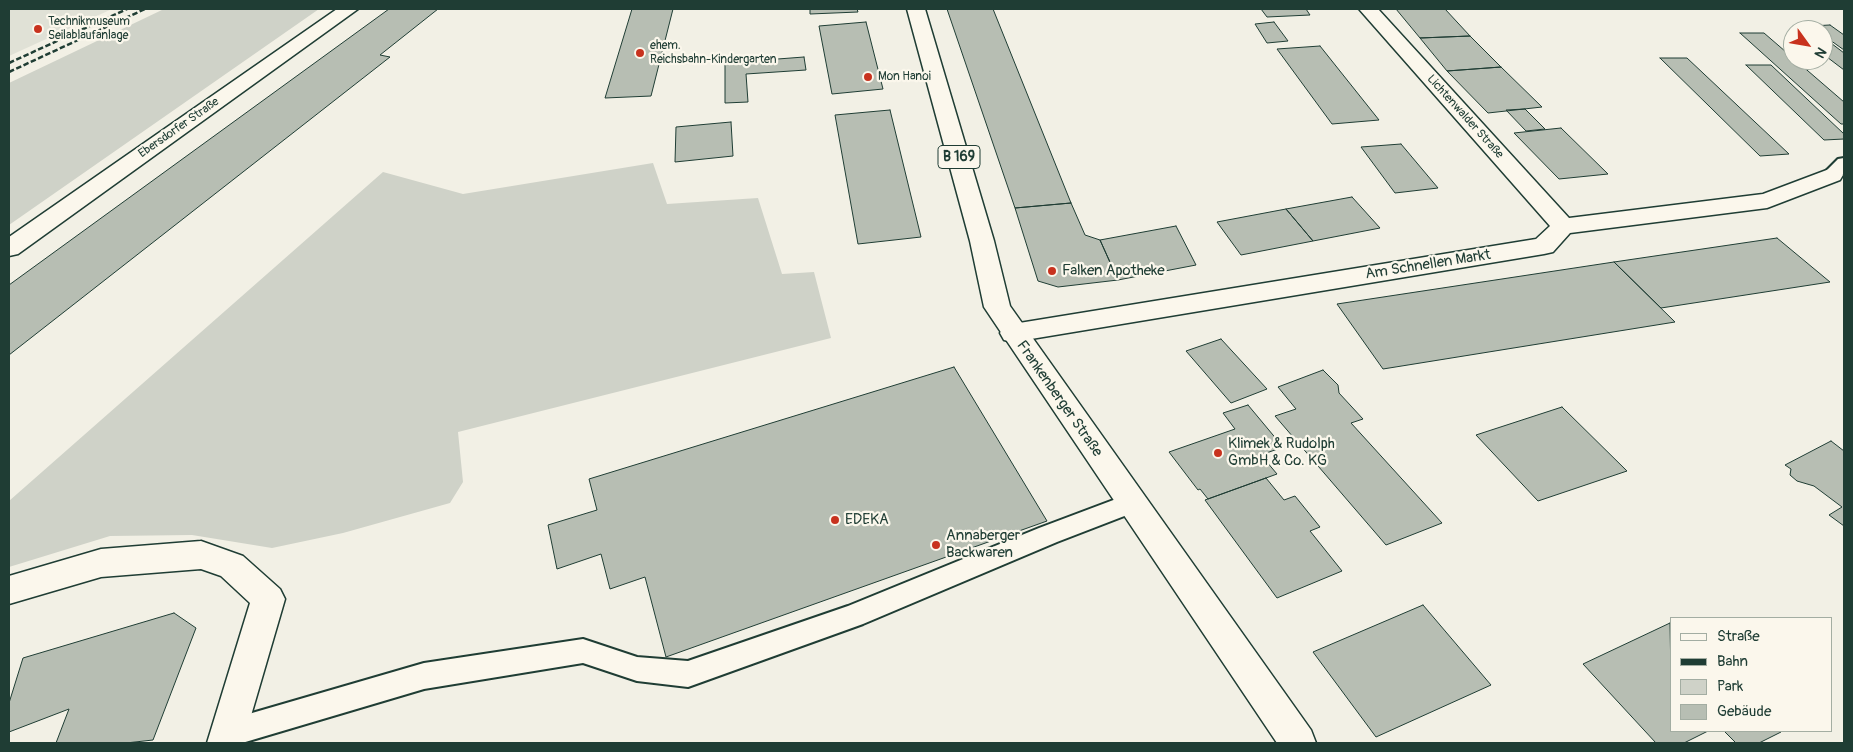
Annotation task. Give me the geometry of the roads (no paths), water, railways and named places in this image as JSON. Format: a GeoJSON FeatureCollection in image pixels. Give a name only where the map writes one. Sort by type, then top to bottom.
{"type":"FeatureCollection","features":[{"type":"Feature","properties":{"kind":"street","name":"Ebersdorfer Straße"},"geometry":{"type":"LineString","coordinates":[[9,248],[350,9]]}},
{"type":"Feature","properties":{"kind":"street","name":"Frankenberger Straße"},"geometry":{"type":"LineString","coordinates":[[916,9],[982,240],[997,307],[1013,333],[1298,743]]}},
{"type":"Feature","properties":{"kind":"street","name":"Lichtenwalder Straße"},"geometry":{"type":"LineString","coordinates":[[1368,9],[1563,226]]}},
{"type":"Feature","properties":{"kind":"street"},"geometry":{"type":"LineString","coordinates":[[1563,226],[1767,201],[1838,169]]}},
{"type":"Feature","properties":{"kind":"street","name":"Am Schnellen Markt"},"geometry":{"type":"LineString","coordinates":[[1013,333],[1544,246],[1563,226]]}},
{"type":"Feature","properties":{"kind":"street"},"geometry":{"type":"LineString","coordinates":[[9,590],[101,563],[201,555],[232,566],[268,599],[226,739]]}},
{"type":"Feature","properties":{"kind":"lane"},"geometry":{"type":"LineString","coordinates":[[226,739],[424,676],[583,651],[637,669],[688,674],[854,616],[1048,535],[1132,503]]}},
{"type":"Feature","properties":{"kind":"railway"},"geometry":{"type":"LineString","coordinates":[[9,63],[127,9]]}},
{"type":"Feature","properties":{"kind":"railway"},"geometry":{"type":"LineString","coordinates":[[9,72],[145,9]]}},
{"type":"Feature","properties":{"kind":"place","name":"Technikmuseum Seilablaufanlage"},"geometry":{"type":"Point","coordinates":[38,29]}},
{"type":"Feature","properties":{"kind":"place","name":"ehem. Reichsbahn-Kindergarten"},"geometry":{"type":"Point","coordinates":[640,53]}},
{"type":"Feature","properties":{"kind":"place","name":"Mon Hanoi"},"geometry":{"type":"Point","coordinates":[868,77]}},
{"type":"Feature","properties":{"kind":"place","name":"Falken Apotheke"},"geometry":{"type":"Point","coordinates":[1052,271]}},
{"type":"Feature","properties":{"kind":"place","name":"Klimek & Rudolph GmbH & Co. KG"},"geometry":{"type":"Point","coordinates":[1218,453]}},
{"type":"Feature","properties":{"kind":"place","name":"EDEKA"},"geometry":{"type":"Point","coordinates":[835,520]}},
{"type":"Feature","properties":{"kind":"place","name":"Annaberger Backwaren"},"geometry":{"type":"Point","coordinates":[936,545]}}]}
